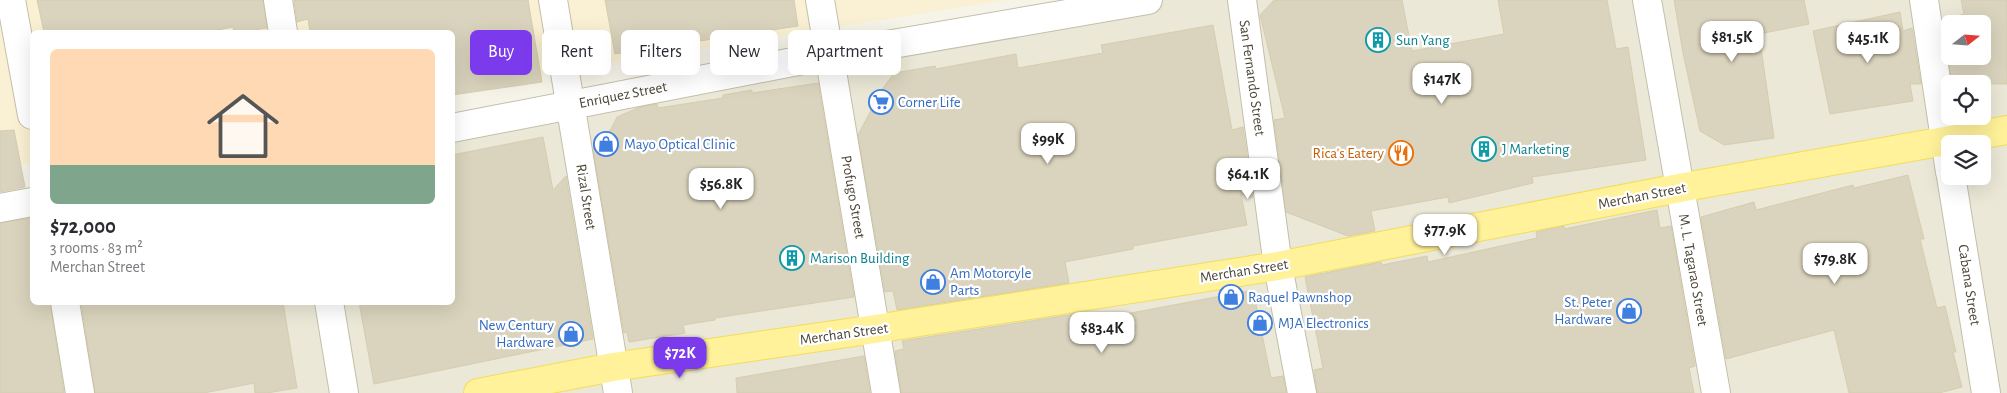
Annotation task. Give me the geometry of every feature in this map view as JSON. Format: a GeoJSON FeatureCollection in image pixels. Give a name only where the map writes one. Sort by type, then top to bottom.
{"type":"FeatureCollection","features":[{"type":"Feature","properties":{"kind":"main road","name":"Merchan Street"},"geometry":{"type":"LineString","coordinates":[[1979,135],[2007,130]]}},
{"type":"Feature","properties":{"kind":"main road","name":"Merchan Street"},"geometry":{"type":"LineString","coordinates":[[478,393],[616,380],[875,330],[1278,266],[1679,188],[1941,142]]}},
{"type":"Feature","properties":{"kind":"street"},"geometry":{"type":"LineString","coordinates":[[11,0],[30,104]]}},
{"type":"Feature","properties":{"kind":"street"},"geometry":{"type":"LineString","coordinates":[[278,0],[283,30]]}},
{"type":"Feature","properties":{"kind":"street","name":"Rizal Street"},"geometry":{"type":"LineString","coordinates":[[553,0],[616,380]]}},
{"type":"Feature","properties":{"kind":"street","name":"Profugo Street"},"geometry":{"type":"LineString","coordinates":[[820,0],[825,30]]}},
{"type":"Feature","properties":{"kind":"street","name":"Enriquez Street"},"geometry":{"type":"LineString","coordinates":[[901,43],[1148,0]]}},
{"type":"Feature","properties":{"kind":"street","name":"San Fernando Street"},"geometry":{"type":"LineString","coordinates":[[1242,0],[1278,266],[1302,393]]}},
{"type":"Feature","properties":{"kind":"street","name":"M. L. Tagarao Street"},"geometry":{"type":"LineString","coordinates":[[1647,0],[1716,393]]}},
{"type":"Feature","properties":{"kind":"street"},"geometry":{"type":"LineString","coordinates":[[1924,0],[1944,135]]}},
{"type":"Feature","properties":{"kind":"street","name":"Enriquez Street"},"geometry":{"type":"LineString","coordinates":[[455,127],[788,63]]}},
{"type":"Feature","properties":{"kind":"street","name":"Profugo Street"},"geometry":{"type":"LineString","coordinates":[[832,75],[886,393]]}},
{"type":"Feature","properties":{"kind":"street","name":"Cabana Street"},"geometry":{"type":"LineString","coordinates":[[1952,185],[1986,393]]}},
{"type":"Feature","properties":{"kind":"street"},"geometry":{"type":"LineString","coordinates":[[0,208],[30,202]]}},
{"type":"Feature","properties":{"kind":"street"},"geometry":{"type":"LineString","coordinates":[[65,305],[80,393]]}},
{"type":"Feature","properties":{"kind":"street"},"geometry":{"type":"LineString","coordinates":[[329,305],[344,393]]}},
{"type":"Feature","properties":{"kind":"shaded area"},"geometry":{"type":"Polygon","coordinates":[[[0,0],[1008,0],[819,30],[788,30],[788,35],[778,36],[778,30],[710,30],[710,47],[700,49],[700,30],[621,30],[621,61],[611,63],[611,30],[542,30],[542,74],[455,88],[455,30],[30,30],[30,163],[0,170],[0,0]]]}},
{"type":"Feature","properties":{"kind":"shaded area"},"geometry":{"type":"Polygon","coordinates":[[[1148,0],[2007,0],[2007,393],[0,393],[0,208],[30,202],[30,305],[455,305],[455,128],[741,75],[778,75],[778,68],[788,66],[788,75],[901,75],[901,45],[1148,0]]]}},
{"type":"Feature","properties":{"kind":"building"},"geometry":{"type":"Polygon","coordinates":[[[37,0],[263,0],[267,28],[254,30],[234,30],[233,27],[217,30],[44,30],[37,0]]]}},
{"type":"Feature","properties":{"kind":"building"},"geometry":{"type":"Polygon","coordinates":[[[294,0],[528,0],[542,82],[455,95],[455,30],[310,30],[308,19],[297,22],[294,0]]]}},
{"type":"Feature","properties":{"kind":"building"},"geometry":{"type":"Polygon","coordinates":[[[605,0],[794,0],[798,26],[772,30],[710,30],[710,39],[700,41],[700,30],[621,30],[621,53],[615,54],[605,0]]]}},
{"type":"Feature","properties":{"kind":"building"},"geometry":{"type":"Polygon","coordinates":[[[1274,0],[1402,0],[1412,51],[1504,34],[1498,0],[1607,0],[1616,49],[1628,47],[1646,160],[1532,177],[1533,183],[1449,203],[1448,197],[1371,211],[1375,231],[1348,236],[1286,212],[1274,120],[1285,118],[1260,15],[1274,0]]]}},
{"type":"Feature","properties":{"kind":"building"},"geometry":{"type":"Polygon","coordinates":[[[1674,0],[1804,0],[1809,24],[1759,34],[1774,138],[1724,145],[1700,131],[1674,0]]]}},
{"type":"Feature","properties":{"kind":"building"},"geometry":{"type":"Polygon","coordinates":[[[1961,0],[2007,0],[2007,84],[1991,84],[1991,75],[1951,75],[1949,65],[1991,65],[1991,15],[1960,15],[1964,14],[1961,0]]]}},
{"type":"Feature","properties":{"kind":"building"},"geometry":{"type":"Polygon","coordinates":[[[1900,12],[1903,31],[1912,28],[1921,84],[1910,84],[1913,101],[1830,114],[1813,31],[1900,12]]]}},
{"type":"Feature","properties":{"kind":"building"},"geometry":{"type":"Polygon","coordinates":[[[1213,25],[1232,130],[1243,127],[1253,198],[1241,194],[1247,225],[1133,246],[1133,249],[1065,262],[1069,283],[897,310],[893,291],[885,292],[858,135],[881,91],[893,75],[901,75],[901,72],[935,66],[936,69],[1016,54],[1018,68],[1103,53],[1101,45],[1213,25]]]}},
{"type":"Feature","properties":{"kind":"building"},"geometry":{"type":"Polygon","coordinates":[[[818,83],[854,297],[715,318],[715,320],[683,325],[685,333],[629,342],[627,332],[624,333],[593,148],[611,129],[617,117],[640,107],[657,104],[658,108],[723,98],[723,95],[752,90],[752,93],[818,83]]]}},
{"type":"Feature","properties":{"kind":"building"},"geometry":{"type":"Polygon","coordinates":[[[14,130],[25,187],[0,192],[0,131],[14,130]]]}},
{"type":"Feature","properties":{"kind":"building"},"geometry":{"type":"Polygon","coordinates":[[[543,137],[553,190],[566,176],[593,339],[374,384],[360,305],[455,305],[455,154],[543,137]]]}},
{"type":"Feature","properties":{"kind":"building"},"geometry":{"type":"Polygon","coordinates":[[[1908,175],[1924,239],[1920,239],[1937,308],[1945,306],[1956,352],[1953,352],[1962,387],[1939,393],[1849,393],[1834,330],[1726,359],[1701,217],[1754,202],[1756,210],[1853,185],[1854,188],[1908,175]]]}},
{"type":"Feature","properties":{"kind":"building"},"geometry":{"type":"Polygon","coordinates":[[[1657,210],[1660,228],[1671,226],[1695,366],[1689,368],[1694,393],[1317,393],[1314,370],[1323,368],[1305,277],[1381,262],[1382,265],[1427,256],[1428,262],[1537,238],[1536,232],[1564,226],[1564,229],[1657,210]]]}},
{"type":"Feature","properties":{"kind":"building"},"geometry":{"type":"Polygon","coordinates":[[[30,218],[30,305],[50,305],[64,393],[0,393],[0,223],[30,218]]]}},
{"type":"Feature","properties":{"kind":"building"},"geometry":{"type":"Polygon","coordinates":[[[1253,290],[1271,378],[1283,376],[1286,393],[901,393],[895,351],[904,349],[902,341],[1075,314],[1076,322],[1078,323],[1253,290]]]}},
{"type":"Feature","properties":{"kind":"building"},"geometry":{"type":"Polygon","coordinates":[[[81,305],[283,305],[297,388],[255,393],[254,383],[204,393],[95,393],[81,305]]]}},
{"type":"Feature","properties":{"kind":"building"},"geometry":{"type":"Polygon","coordinates":[[[864,356],[870,393],[737,393],[736,378],[864,356]]]}},
{"type":"Feature","properties":{"kind":"place","name":"Sun Yang"},"geometry":{"type":"Point","coordinates":[1378,40]}},
{"type":"Feature","properties":{"kind":"place","name":"Corner Life"},"geometry":{"type":"Point","coordinates":[881,102]}},
{"type":"Feature","properties":{"kind":"place","name":"Mayo Optical Clinic"},"geometry":{"type":"Point","coordinates":[606,144]}},
{"type":"Feature","properties":{"kind":"place","name":"J Marketing"},"geometry":{"type":"Point","coordinates":[1484,149]}},
{"type":"Feature","properties":{"kind":"place","name":"Rica's Eatery"},"geometry":{"type":"Point","coordinates":[1401,153]}},
{"type":"Feature","properties":{"kind":"place","name":"Marison Building"},"geometry":{"type":"Point","coordinates":[792,258]}},
{"type":"Feature","properties":{"kind":"place","name":"Am Motorcyle Parts"},"geometry":{"type":"Point","coordinates":[933,282]}},
{"type":"Feature","properties":{"kind":"place","name":"Raquel Pawnshop"},"geometry":{"type":"Point","coordinates":[1231,297]}},
{"type":"Feature","properties":{"kind":"place","name":"St. Peter Hardware"},"geometry":{"type":"Point","coordinates":[1629,311]}},
{"type":"Feature","properties":{"kind":"place","name":"MJA Electronics"},"geometry":{"type":"Point","coordinates":[1260,323]}},
{"type":"Feature","properties":{"kind":"place","name":"New Century Hardware"},"geometry":{"type":"Point","coordinates":[571,334]}}]}
